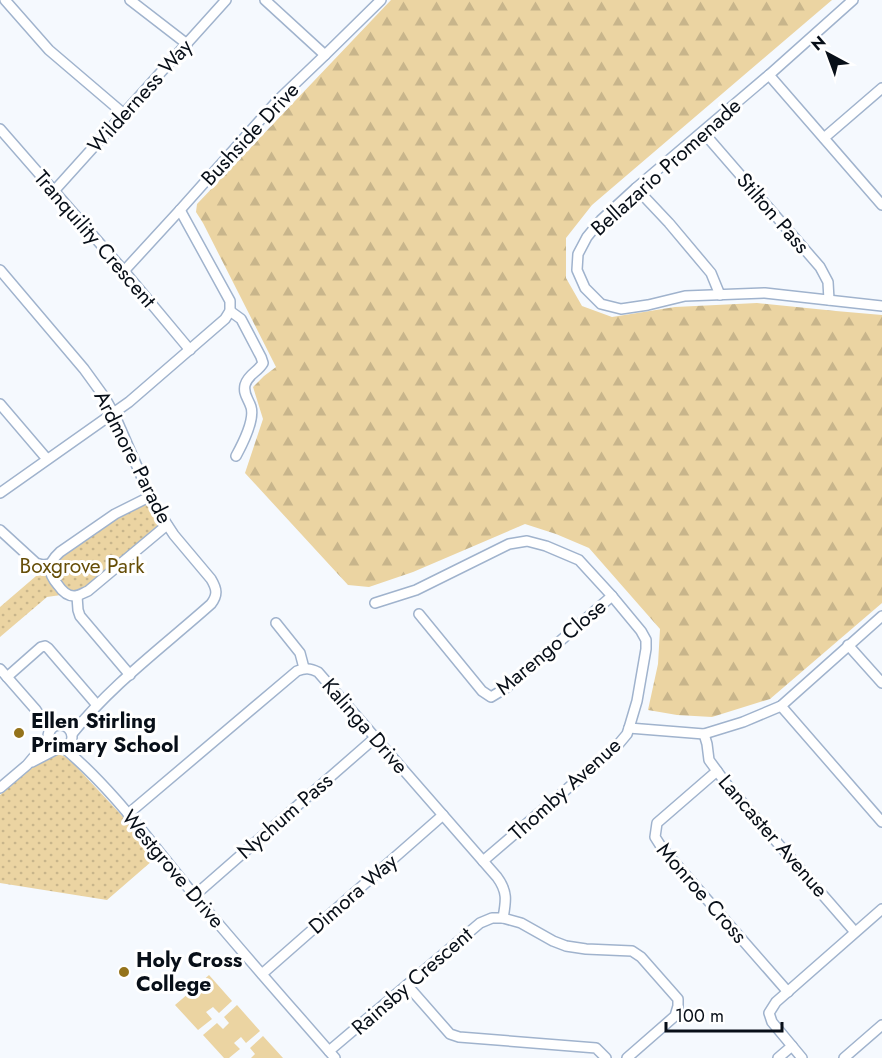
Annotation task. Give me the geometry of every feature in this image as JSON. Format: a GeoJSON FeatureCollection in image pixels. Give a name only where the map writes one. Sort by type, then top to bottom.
{"type":"FeatureCollection","features":[{"type":"Feature","properties":{"kind":"street"},"geometry":{"type":"LineString","coordinates":[[5,0],[49,51],[123,114]]}},
{"type":"Feature","properties":{"kind":"street"},"geometry":{"type":"LineString","coordinates":[[130,0],[187,44]]}},
{"type":"Feature","properties":{"kind":"street","name":"Wilderness Way"},"geometry":{"type":"LineString","coordinates":[[54,191],[226,0]]}},
{"type":"Feature","properties":{"kind":"street"},"geometry":{"type":"LineString","coordinates":[[265,0],[326,55]]}},
{"type":"Feature","properties":{"kind":"street","name":"Bushside Drive"},"geometry":{"type":"LineString","coordinates":[[124,271],[278,100],[381,0]]}},
{"type":"Feature","properties":{"kind":"street","name":"Bellazario Promenade"},"geometry":{"type":"LineString","coordinates":[[853,0],[601,220],[587,237],[578,254],[577,270],[585,288],[601,304],[621,309],[685,296],[765,293],[882,306]]}},
{"type":"Feature","properties":{"kind":"street"},"geometry":{"type":"LineString","coordinates":[[769,75],[882,205]]}},
{"type":"Feature","properties":{"kind":"street"},"geometry":{"type":"LineString","coordinates":[[824,138],[882,88]]}},
{"type":"Feature","properties":{"kind":"street","name":"Stilton Pass"},"geometry":{"type":"LineString","coordinates":[[703,132],[820,267],[828,282],[830,300]]}},
{"type":"Feature","properties":{"kind":"street","name":"Tranquility Crescent"},"geometry":{"type":"LineString","coordinates":[[2,136],[54,191],[190,350]]}},
{"type":"Feature","properties":{"kind":"street"},"geometry":{"type":"LineString","coordinates":[[636,188],[711,273],[720,295]]}},
{"type":"Feature","properties":{"kind":"street"},"geometry":{"type":"LineString","coordinates":[[0,493],[129,402],[225,319],[230,311],[230,301],[180,210]]}},
{"type":"Feature","properties":{"kind":"street","name":"Ardmore Parade"},"geometry":{"type":"LineString","coordinates":[[0,270],[84,369],[105,398],[149,497],[167,525],[212,579],[217,596],[211,604],[88,714],[0,788]]}},
{"type":"Feature","properties":{"kind":"street"},"geometry":{"type":"LineString","coordinates":[[230,311],[241,319],[262,363],[260,368],[252,373],[244,388],[244,394],[252,413],[246,439],[236,456]]}},
{"type":"Feature","properties":{"kind":"street"},"geometry":{"type":"LineString","coordinates":[[0,404],[47,459]]}},
{"type":"Feature","properties":{"kind":"street"},"geometry":{"type":"LineString","coordinates":[[149,497],[108,519],[60,552],[50,564],[51,578],[69,595],[77,596],[88,591],[167,525]]}},
{"type":"Feature","properties":{"kind":"street"},"geometry":{"type":"LineString","coordinates":[[0,530],[36,563],[50,564]]}},
{"type":"Feature","properties":{"kind":"street","name":"Thomby Avenue"},"geometry":{"type":"LineString","coordinates":[[375,603],[416,590],[509,544],[527,541],[546,546],[579,560],[612,596],[646,640],[637,701],[627,734],[617,746],[483,861]]}},
{"type":"Feature","properties":{"kind":"street"},"geometry":{"type":"LineString","coordinates":[[77,596],[80,616],[130,675]]}},
{"type":"Feature","properties":{"kind":"street","name":"Marengo Close"},"geometry":{"type":"LineString","coordinates":[[419,614],[482,691],[491,697],[506,688],[612,596]]}},
{"type":"Feature","properties":{"kind":"street"},"geometry":{"type":"LineString","coordinates":[[629,728],[704,735],[781,706],[882,616]]}},
{"type":"Feature","properties":{"kind":"street"},"geometry":{"type":"LineString","coordinates":[[276,623],[300,652],[303,668]]}},
{"type":"Feature","properties":{"kind":"street"},"geometry":{"type":"LineString","coordinates":[[848,645],[882,683]]}},
{"type":"Feature","properties":{"kind":"street"},"geometry":{"type":"LineString","coordinates":[[3,673],[45,646],[97,705]]}},
{"type":"Feature","properties":{"kind":"street","name":"Kalinga Drive"},"geometry":{"type":"LineString","coordinates":[[128,814],[297,671],[310,668],[318,672],[376,737],[503,885],[506,898],[503,918]]}},
{"type":"Feature","properties":{"kind":"street","name":"Westgrove Drive"},"geometry":{"type":"LineString","coordinates":[[3,673],[128,814],[194,896],[332,1055]]}},
{"type":"Feature","properties":{"kind":"street"},"geometry":{"type":"LineString","coordinates":[[781,706],[882,822]]}},
{"type":"Feature","properties":{"kind":"street","name":"Lancaster Avenue"},"geometry":{"type":"LineString","coordinates":[[704,735],[709,760],[728,786],[855,932]]}},
{"type":"Feature","properties":{"kind":"street","name":"Nychum Pass"},"geometry":{"type":"LineString","coordinates":[[194,896],[376,737]]}},
{"type":"Feature","properties":{"kind":"street","name":"Monroe Cross"},"geometry":{"type":"LineString","coordinates":[[717,771],[657,823],[654,837],[788,992]]}},
{"type":"Feature","properties":{"kind":"street","name":"Dimora Way"},"geometry":{"type":"LineString","coordinates":[[262,974],[443,815]]}},
{"type":"Feature","properties":{"kind":"street"},"geometry":{"type":"LineString","coordinates":[[802,1058],[772,1022],[769,1013],[776,1002],[882,909]]}},
{"type":"Feature","properties":{"kind":"street","name":"Rainsby Crescent"},"geometry":{"type":"LineString","coordinates":[[332,1055],[406,985],[480,923],[492,918],[503,918]]}},
{"type":"Feature","properties":{"kind":"street"},"geometry":{"type":"LineString","coordinates":[[503,918],[521,923],[566,946],[632,951],[642,957],[678,999],[678,1006],[675,1016],[627,1058]]}},
{"type":"Feature","properties":{"kind":"street"},"geometry":{"type":"LineString","coordinates":[[406,985],[450,1034],[459,1037],[596,1048],[606,1058]]}},
{"type":"Feature","properties":{"kind":"street"},"geometry":{"type":"LineString","coordinates":[[844,1058],[882,1025]]}},
{"type":"Feature","properties":{"kind":"street"},"geometry":{"type":"LineString","coordinates":[[778,1058],[792,1046]]}},
{"type":"Feature","properties":{"kind":"green space"},"geometry":{"type":"Polygon","coordinates":[[[391,0],[832,0],[592,205],[566,238],[566,278],[582,306],[612,317],[675,307],[757,303],[882,315],[882,603],[770,699],[712,717],[677,715],[648,710],[658,664],[660,629],[589,548],[525,524],[413,572],[369,587],[348,585],[245,473],[263,419],[253,387],[276,367],[196,212],[197,204],[391,0]]]}},
{"type":"Feature","properties":{"kind":"green space","name":"Boxgrove Park"},"geometry":{"type":"Polygon","coordinates":[[[149,497],[167,525],[88,591],[47,597],[0,637],[0,607],[53,559],[149,497]]]}},
{"type":"Feature","properties":{"kind":"green space"},"geometry":{"type":"Polygon","coordinates":[[[56,754],[72,762],[153,849],[147,855],[152,861],[107,900],[0,883],[0,795],[40,761],[56,754]]]}},
{"type":"Feature","properties":{"kind":"green space"},"geometry":{"type":"Polygon","coordinates":[[[209,975],[232,1001],[219,1013],[213,1007],[206,1012],[212,1019],[198,1030],[175,1005],[189,993],[195,999],[201,993],[196,987],[209,975]]]}},
{"type":"Feature","properties":{"kind":"green space"},"geometry":{"type":"Polygon","coordinates":[[[237,1005],[260,1031],[246,1043],[241,1037],[234,1043],[240,1049],[229,1058],[224,1058],[203,1035],[217,1023],[223,1029],[229,1023],[224,1017],[237,1005]]]}},
{"type":"Feature","properties":{"kind":"green space"},"geometry":{"type":"Polygon","coordinates":[[[263,1036],[283,1058],[251,1058],[255,1054],[250,1048],[263,1036]]]}},
{"type":"Feature","properties":{"kind":"place","name":"Ellen Stirling Primary School"},"geometry":{"type":"Point","coordinates":[19,733]}},
{"type":"Feature","properties":{"kind":"place","name":"Holy Cross College"},"geometry":{"type":"Point","coordinates":[124,972]}}]}
